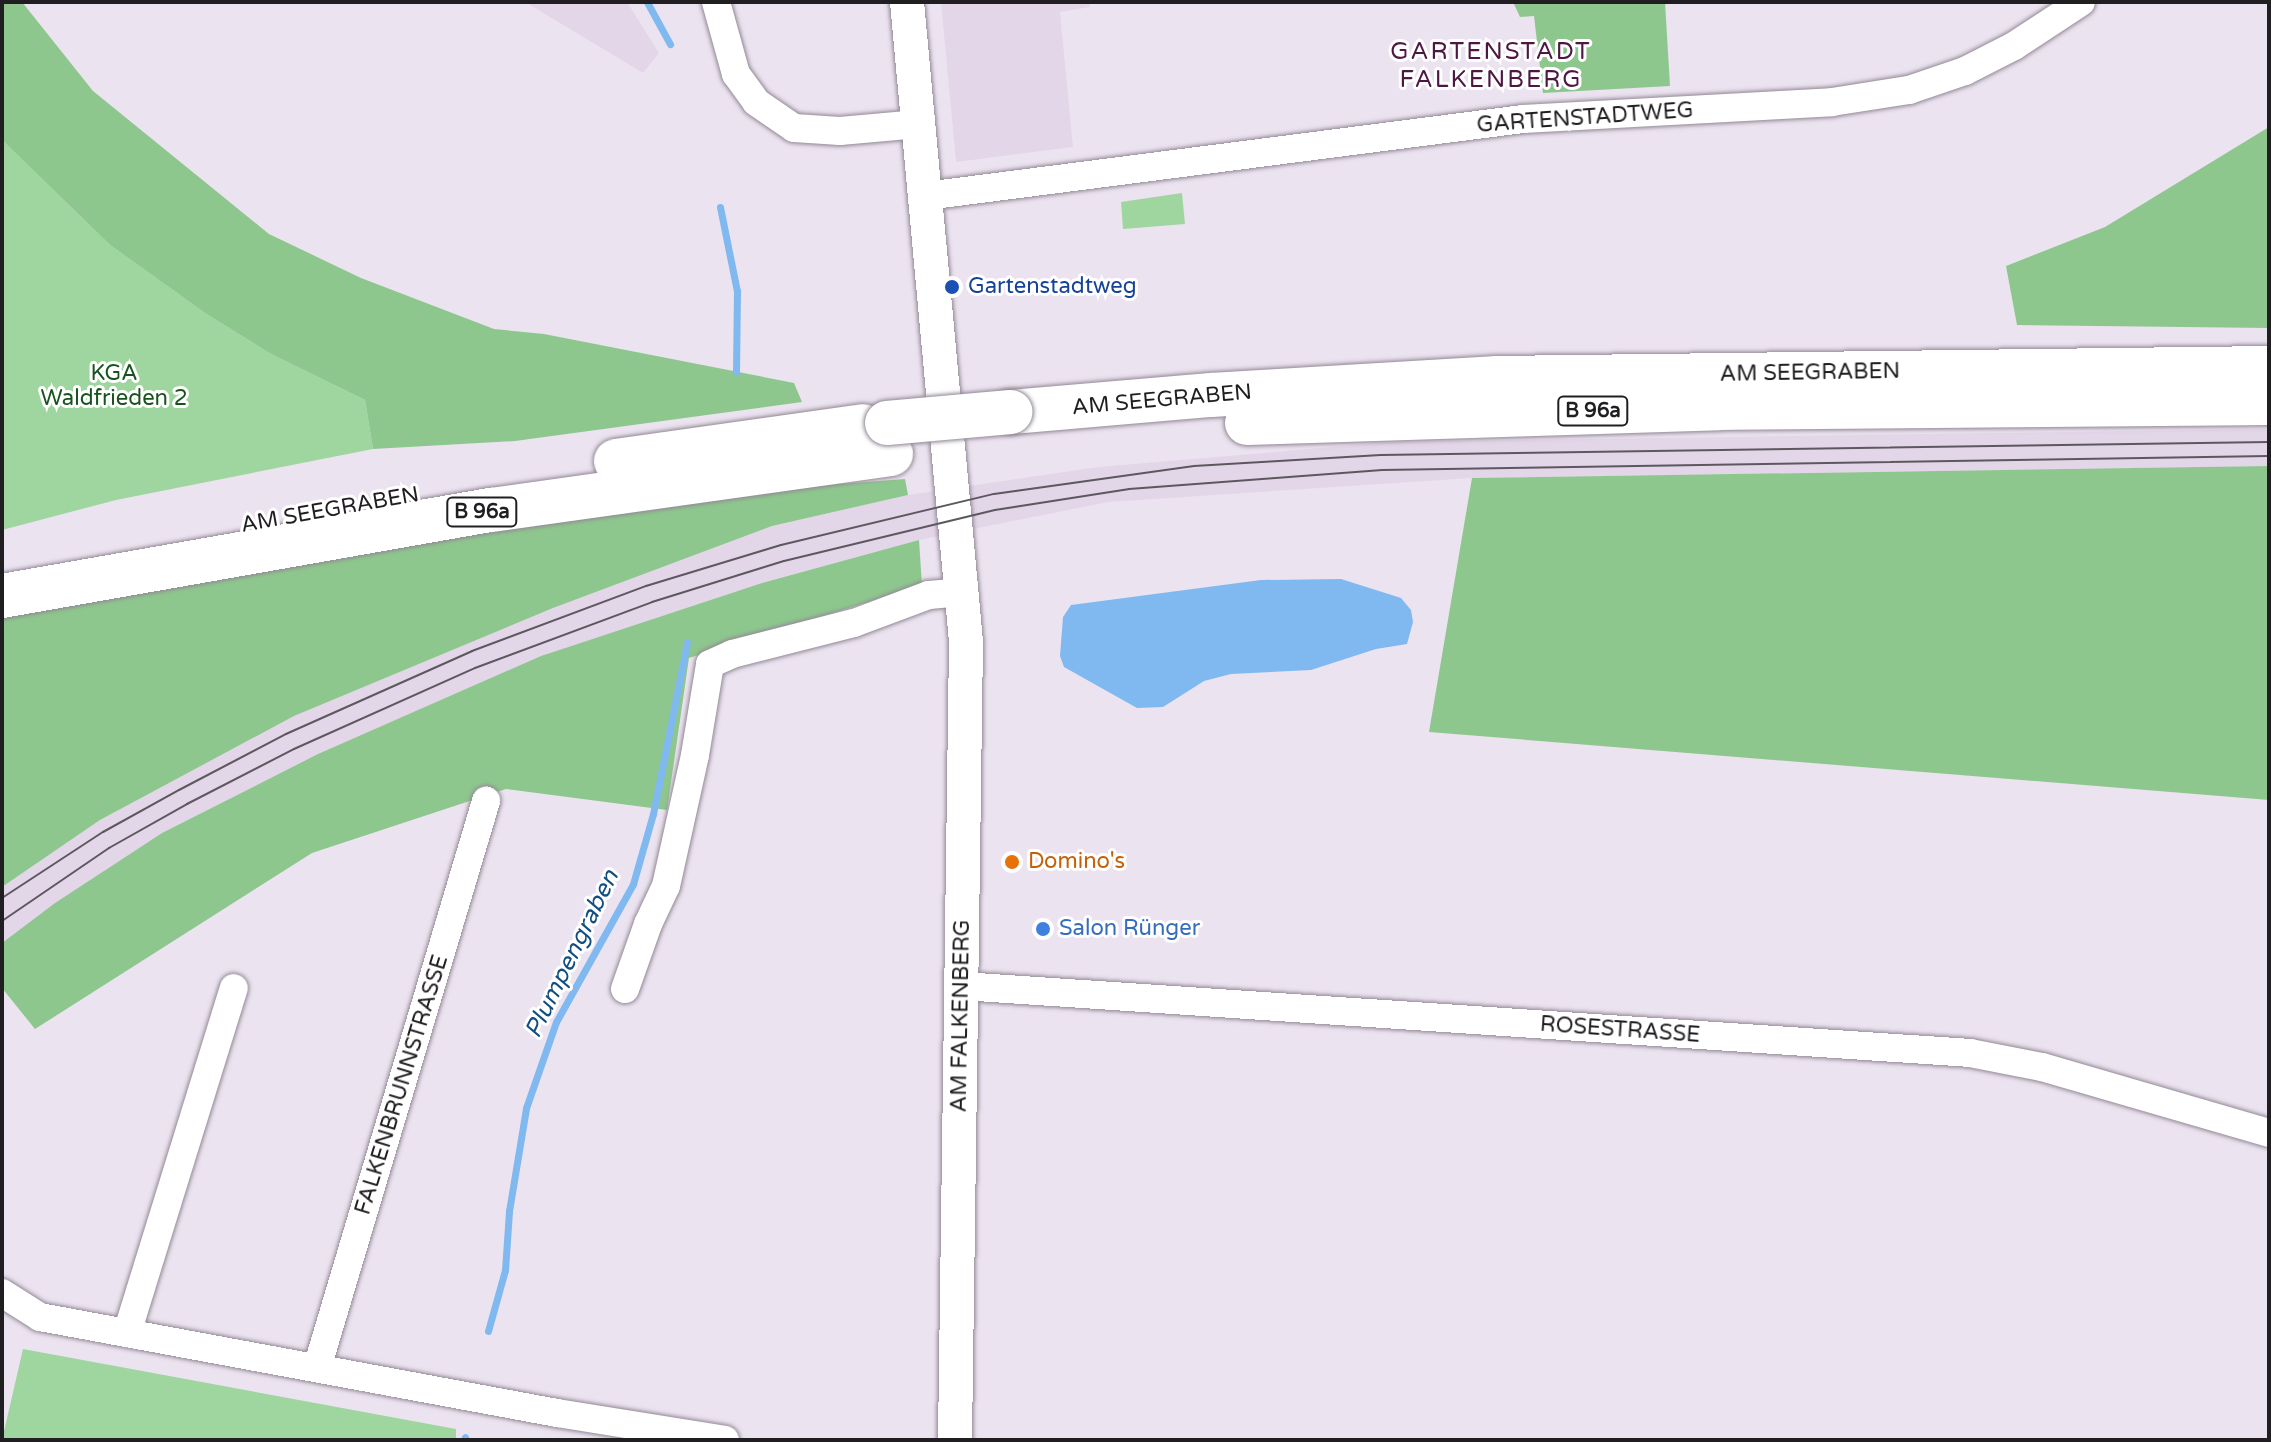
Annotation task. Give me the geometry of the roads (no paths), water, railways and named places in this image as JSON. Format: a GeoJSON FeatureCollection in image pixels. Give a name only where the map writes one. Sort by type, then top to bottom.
{"type":"FeatureCollection","features":[{"type":"Feature","properties":{"kind":"main road","name":"AM SEEGRABEN"},"geometry":{"type":"LineString","coordinates":[[1012,427],[1211,395],[1497,378],[2269,368]]}},
{"type":"Feature","properties":{"kind":"main road","name":"AM SEEGRABEN"},"geometry":{"type":"LineString","coordinates":[[71,570],[492,510],[889,438],[1012,427],[1719,408],[2269,403]]}},
{"type":"Feature","properties":{"kind":"main road","name":"B 96a"},"geometry":{"type":"LineString","coordinates":[[2,568],[71,570]]}},
{"type":"Feature","properties":{"kind":"main road","name":"B 96a"},"geometry":{"type":"LineString","coordinates":[[2,596],[71,570]]}},
{"type":"Feature","properties":{"kind":"street"},"geometry":{"type":"LineString","coordinates":[[716,2],[736,74],[756,102],[794,128],[840,131],[919,124]]}},
{"type":"Feature","properties":{"kind":"street","name":"AM FALKENBERG"},"geometry":{"type":"LineString","coordinates":[[907,2],[966,657],[955,1440]]}},
{"type":"Feature","properties":{"kind":"street","name":"GARTENSTADTWEG"},"geometry":{"type":"LineString","coordinates":[[926,196],[1523,119],[1832,102],[1904,91],[1965,71],[2014,46],[2081,2]]}},
{"type":"Feature","properties":{"kind":"street"},"geometry":{"type":"LineString","coordinates":[[625,989],[666,886],[695,755],[710,664],[732,654],[854,623],[929,595],[962,592]]}},
{"type":"Feature","properties":{"kind":"street","name":"FALKENBRUNNSTRASSE"},"geometry":{"type":"LineString","coordinates":[[317,1368],[486,801]]}},
{"type":"Feature","properties":{"kind":"street","name":"ROSESTRASSE"},"geometry":{"type":"LineString","coordinates":[[962,986],[1970,1053],[2042,1067],[2269,1133]]}},
{"type":"Feature","properties":{"kind":"street"},"geometry":{"type":"LineString","coordinates":[[127,1333],[234,988]]}},
{"type":"Feature","properties":{"kind":"street"},"geometry":{"type":"LineString","coordinates":[[2,1293],[40,1317],[725,1440]]}},
{"type":"Feature","properties":{"kind":"water"},"geometry":{"type":"Polygon","coordinates":[[[1341,579],[1401,598],[1411,610],[1413,622],[1407,644],[1376,649],[1311,670],[1231,674],[1204,681],[1163,707],[1137,708],[1064,667],[1060,656],[1063,617],[1071,605],[1261,580],[1341,579]]]}},
{"type":"Feature","properties":{"kind":"waterway","name":"Plumpengraben"},"geometry":{"type":"LineString","coordinates":[[647,2],[670,44]]}},
{"type":"Feature","properties":{"kind":"waterway","name":"Plumpengraben"},"geometry":{"type":"LineString","coordinates":[[720,207],[737,291],[736,372]]}},
{"type":"Feature","properties":{"kind":"waterway","name":"Plumpengraben"},"geometry":{"type":"LineString","coordinates":[[488,1331],[505,1270],[509,1211],[526,1108],[556,1022],[633,884],[653,814],[687,642]]}},
{"type":"Feature","properties":{"kind":"tram line"},"geometry":{"type":"LineString","coordinates":[[2,898],[103,832],[179,790],[286,734],[472,651],[646,586],[781,545],[994,494],[1194,466],[1381,455],[2269,442]]}},
{"type":"Feature","properties":{"kind":"tram line"},"geometry":{"type":"LineString","coordinates":[[2,921],[109,848],[187,804],[294,749],[475,668],[652,602],[784,561],[995,510],[1129,489],[1382,470],[2269,456]]}},
{"type":"Feature","properties":{"kind":"place","name":"Gartenstadtweg"},"geometry":{"type":"Point","coordinates":[952,287]}},
{"type":"Feature","properties":{"kind":"place","name":"Domino's"},"geometry":{"type":"Point","coordinates":[1012,862]}},
{"type":"Feature","properties":{"kind":"place","name":"Salon Rünger"},"geometry":{"type":"Point","coordinates":[1043,929]}},
{"type":"Feature","properties":{"kind":"district","name":"GARTENSTADT FALKENBERG"},"geometry":{"type":"Point","coordinates":[1491,66]}},
{"type":"Feature","properties":{"kind":"park label","name":"KGA Waldfrieden 2"},"geometry":{"type":"Point","coordinates":[114,386]}}]}
